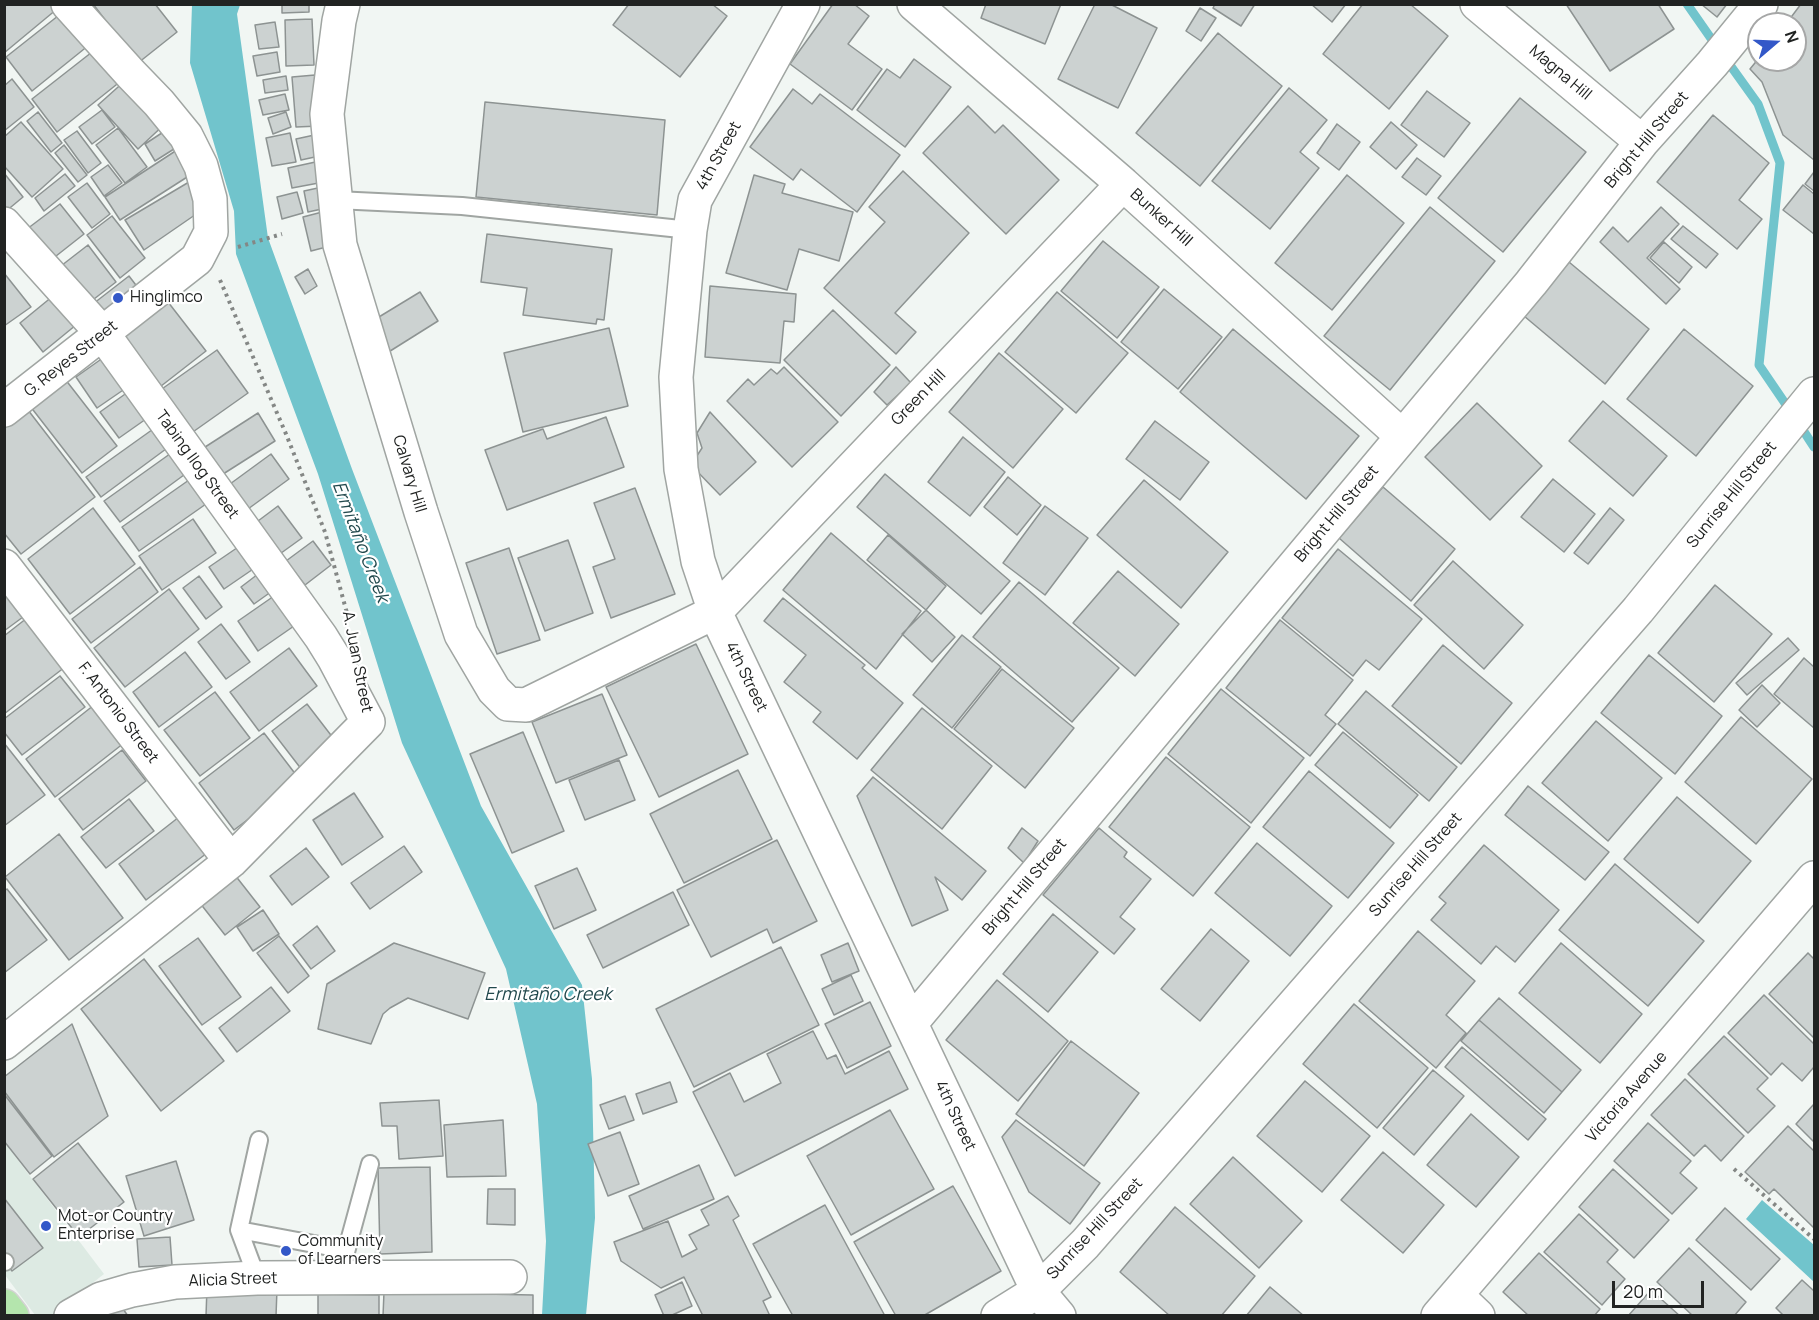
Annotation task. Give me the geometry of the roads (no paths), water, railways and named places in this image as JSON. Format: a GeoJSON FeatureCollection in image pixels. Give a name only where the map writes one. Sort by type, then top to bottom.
{"type":"FeatureCollection","features":[{"type":"Feature","properties":{"kind":"main road"},"geometry":{"type":"LineString","coordinates":[[4,1306],[12,1316]]}},
{"type":"Feature","properties":{"kind":"street","name":"G. Reyes Street"},"geometry":{"type":"LineString","coordinates":[[4,410],[103,334],[204,246],[210,198],[201,166],[186,136],[159,103],[115,58],[68,4]]}},
{"type":"Feature","properties":{"kind":"street","name":"Calvary Hill"},"geometry":{"type":"LineString","coordinates":[[344,4],[339,21],[327,114],[340,245],[421,512],[461,634],[494,690],[508,704],[526,705],[715,612]]}},
{"type":"Feature","properties":{"kind":"street","name":"4th Street"},"geometry":{"type":"LineString","coordinates":[[803,4],[695,200],[676,377],[680,457],[698,561],[715,612],[1038,1291],[1059,1316]]}},
{"type":"Feature","properties":{"kind":"street","name":"Bunker Hill"},"geometry":{"type":"LineString","coordinates":[[914,4],[1124,184],[1402,436]]}},
{"type":"Feature","properties":{"kind":"street","name":"Magna Hill"},"geometry":{"type":"LineString","coordinates":[[1478,4],[1642,142]]}},
{"type":"Feature","properties":{"kind":"street","name":"Bright Hill Street"},"geometry":{"type":"LineString","coordinates":[[911,1023],[1531,283],[1642,142],[1761,4]]}},
{"type":"Feature","properties":{"kind":"street","name":"Green Hill"},"geometry":{"type":"LineString","coordinates":[[715,612],[1124,184]]}},
{"type":"Feature","properties":{"kind":"street","name":"Tabing Ilog Street"},"geometry":{"type":"LineString","coordinates":[[4,224],[103,334],[321,637],[368,722]]}},
{"type":"Feature","properties":{"kind":"street","name":"Sunrise Hill Street"},"geometry":{"type":"LineString","coordinates":[[998,1316],[1038,1291],[1085,1244],[1638,610],[1813,395]]}},
{"type":"Feature","properties":{"kind":"street","name":"F. Antonio Street"},"geometry":{"type":"LineString","coordinates":[[4,566],[231,861]]}},
{"type":"Feature","properties":{"kind":"street","name":"A. Juan Street"},"geometry":{"type":"LineString","coordinates":[[4,1043],[231,861],[368,722]]}},
{"type":"Feature","properties":{"kind":"street","name":"Victoria Avenue"},"geometry":{"type":"LineString","coordinates":[[1457,1309],[1811,892]]}},
{"type":"Feature","properties":{"kind":"street","name":"Alicia Street"},"geometry":{"type":"LineString","coordinates":[[71,1316],[100,1299],[132,1290],[175,1282],[257,1278],[343,1264],[510,1277]]}},
{"type":"Feature","properties":{"kind":"lane"},"geometry":{"type":"LineString","coordinates":[[336,200],[462,206],[690,230]]}},
{"type":"Feature","properties":{"kind":"lane"},"geometry":{"type":"LineString","coordinates":[[257,1278],[239,1230],[258,1140]]}},
{"type":"Feature","properties":{"kind":"lane"},"geometry":{"type":"LineString","coordinates":[[239,1230],[343,1264],[370,1164]]}},
{"type":"Feature","properties":{"kind":"water","name":"Ermitaño Creek"},"geometry":{"type":"Polygon","coordinates":[[[192,5],[240,5],[237,14],[268,238],[352,469],[481,806],[582,985],[592,1079],[595,1218],[586,1315],[542,1315],[546,1241],[537,1104],[506,969],[402,743],[318,474],[236,254],[234,211],[190,63],[192,5]]]}},
{"type":"Feature","properties":{"kind":"water"},"geometry":{"type":"Polygon","coordinates":[[[1762,1200],[1814,1245],[1814,1282],[1746,1219],[1762,1200]]]}},
{"type":"Feature","properties":{"kind":"waterway"},"geometry":{"type":"LineString","coordinates":[[1687,4],[1717,47]]}},
{"type":"Feature","properties":{"kind":"waterway"},"geometry":{"type":"LineString","coordinates":[[1725,58],[1758,104],[1780,163],[1759,365],[1791,412]]}},
{"type":"Feature","properties":{"kind":"waterway"},"geometry":{"type":"LineString","coordinates":[[1799,424],[1814,447]]}},
{"type":"Feature","properties":{"kind":"place","name":"Hinglimco"},"geometry":{"type":"Point","coordinates":[118,298]}},
{"type":"Feature","properties":{"kind":"place","name":"Mot-or Country Enterprise"},"geometry":{"type":"Point","coordinates":[46,1226]}},
{"type":"Feature","properties":{"kind":"place","name":"Community of Learners"},"geometry":{"type":"Point","coordinates":[286,1251]}}]}
